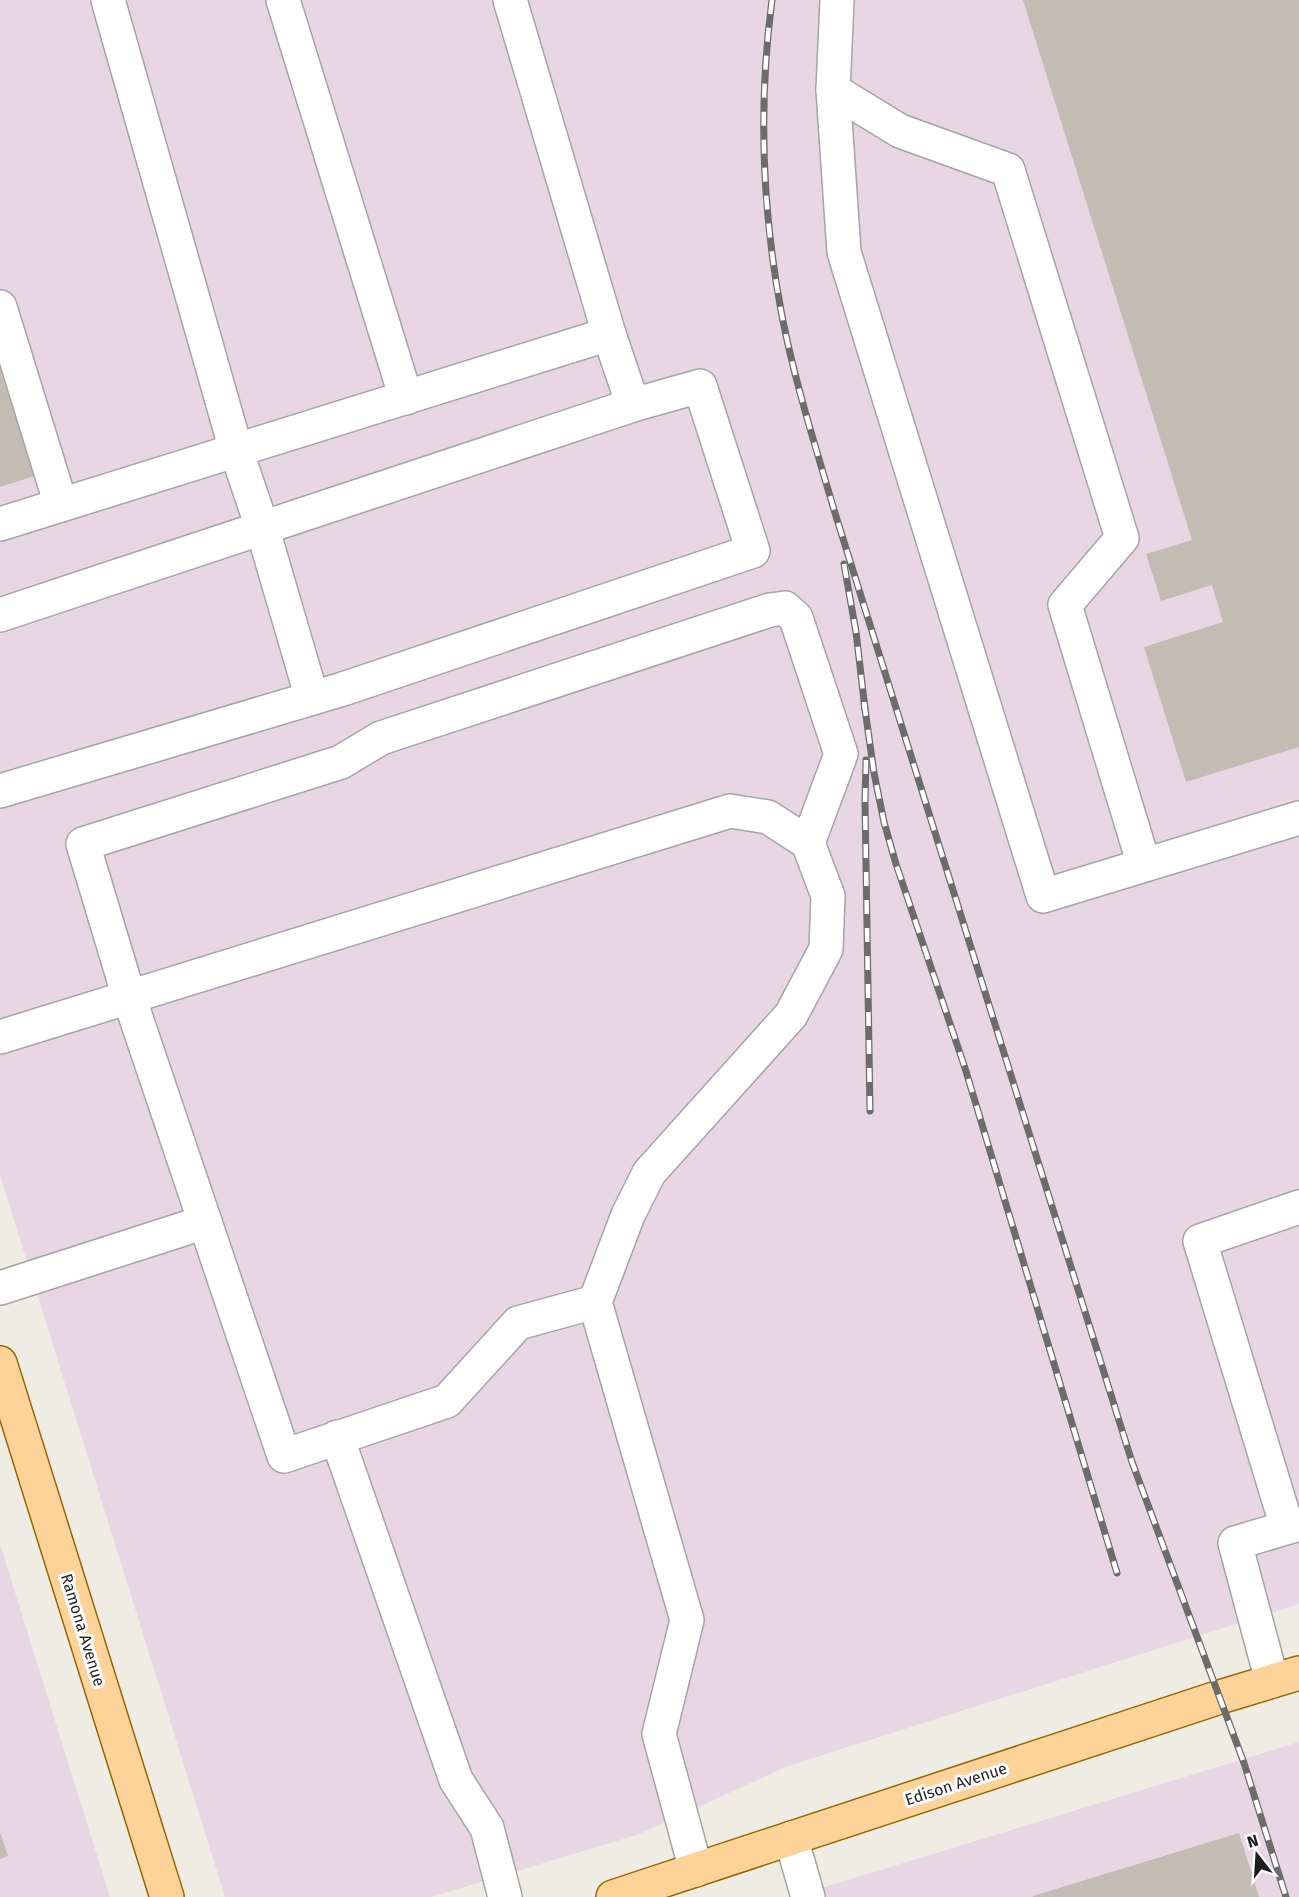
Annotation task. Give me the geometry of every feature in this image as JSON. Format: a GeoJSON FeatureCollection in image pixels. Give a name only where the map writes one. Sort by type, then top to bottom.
{"type":"FeatureCollection","features":[{"type":"Feature","properties":{"kind":"main road","name":"Ramona Avenue"},"geometry":{"type":"LineString","coordinates":[[0,1363],[167,1897]]}},
{"type":"Feature","properties":{"kind":"main road","name":"Edison Avenue"},"geometry":{"type":"LineString","coordinates":[[613,1897],[1285,1677]]}},
{"type":"Feature","properties":{"kind":"lane"},"geometry":{"type":"LineString","coordinates":[[108,0],[236,450],[262,527],[312,698]]}},
{"type":"Feature","properties":{"kind":"lane"},"geometry":{"type":"LineString","coordinates":[[283,0],[406,398]]}},
{"type":"Feature","properties":{"kind":"lane"},"geometry":{"type":"LineString","coordinates":[[510,0],[609,334],[633,405]]}},
{"type":"Feature","properties":{"kind":"lane"},"geometry":{"type":"LineString","coordinates":[[837,0],[833,90],[844,252],[1043,896],[1299,818]]}},
{"type":"Feature","properties":{"kind":"lane"},"geometry":{"type":"LineString","coordinates":[[833,90],[900,131],[1008,170],[1122,538],[1065,605],[1144,865]]}},
{"type":"Feature","properties":{"kind":"lane"},"geometry":{"type":"LineString","coordinates":[[0,307],[61,505]]}},
{"type":"Feature","properties":{"kind":"lane"},"geometry":{"type":"LineString","coordinates":[[0,524],[609,334]]}},
{"type":"Feature","properties":{"kind":"lane"},"geometry":{"type":"LineString","coordinates":[[0,615],[633,405],[700,386],[753,551],[312,698],[0,791]]}},
{"type":"Feature","properties":{"kind":"lane"},"geometry":{"type":"LineString","coordinates":[[595,1302],[518,1323],[447,1401],[284,1456],[129,997],[83,844],[341,762],[381,738],[770,610],[785,608],[796,618],[842,753],[808,843]]}},
{"type":"Feature","properties":{"kind":"lane"},"geometry":{"type":"LineString","coordinates":[[0,1037],[730,811],[768,817],[808,843],[828,896],[826,949],[791,1015],[649,1173],[628,1215],[595,1302],[687,1620],[659,1734],[696,1870]]}},
{"type":"Feature","properties":{"kind":"lane"},"geometry":{"type":"LineString","coordinates":[[1285,1677],[1235,1543],[1293,1525],[1200,1241],[1299,1207]]}},
{"type":"Feature","properties":{"kind":"lane"},"geometry":{"type":"LineString","coordinates":[[0,1288],[205,1222]]}},
{"type":"Feature","properties":{"kind":"lane"},"geometry":{"type":"LineString","coordinates":[[337,1437],[456,1780],[487,1828],[505,1897]]}},
{"type":"Feature","properties":{"kind":"lane"},"geometry":{"type":"LineString","coordinates":[[791,1838],[808,1897]]}},
{"type":"Feature","properties":{"kind":"shaded area"},"geometry":{"type":"Polygon","coordinates":[[[0,0],[1299,0],[1299,1604],[788,1766],[637,1835],[431,1897],[225,1897],[0,1175],[0,0]]]}},
{"type":"Feature","properties":{"kind":"shaded area"},"geometry":{"type":"Polygon","coordinates":[[[0,1544],[110,1897],[0,1897],[0,1544]]]}},
{"type":"Feature","properties":{"kind":"shaded area"},"geometry":{"type":"Polygon","coordinates":[[[1299,1742],[1299,1897],[792,1897],[1299,1742]]]}},
{"type":"Feature","properties":{"kind":"building"},"geometry":{"type":"Polygon","coordinates":[[[1023,0],[1299,0],[1299,747],[1186,782],[1144,647],[1223,622],[1212,585],[1161,601],[1146,554],[1192,540],[1023,0]]]}},
{"type":"Feature","properties":{"kind":"building"},"geometry":{"type":"Polygon","coordinates":[[[0,369],[35,476],[0,487],[0,369]]]}},
{"type":"Feature","properties":{"kind":"building"},"geometry":{"type":"Polygon","coordinates":[[[0,1832],[8,1856],[0,1859],[0,1832]]]}},
{"type":"Feature","properties":{"kind":"building"},"geometry":{"type":"Polygon","coordinates":[[[1239,1833],[1259,1897],[1033,1897],[1033,1896],[1239,1833]]]}},
{"type":"Feature","properties":{"kind":"railway"},"geometry":{"type":"LineString","coordinates":[[772,0],[765,79],[766,198],[775,277],[799,391],[835,513],[1132,1462],[1244,1763],[1286,1897]]}},
{"type":"Feature","properties":{"kind":"railway"},"geometry":{"type":"LineString","coordinates":[[844,564],[856,632],[865,709]]}},
{"type":"Feature","properties":{"kind":"railway"},"geometry":{"type":"LineString","coordinates":[[864,702],[874,773],[896,864],[965,1068],[1117,1573]]}},
{"type":"Feature","properties":{"kind":"railway"},"geometry":{"type":"LineString","coordinates":[[866,760],[870,1111]]}}]}
